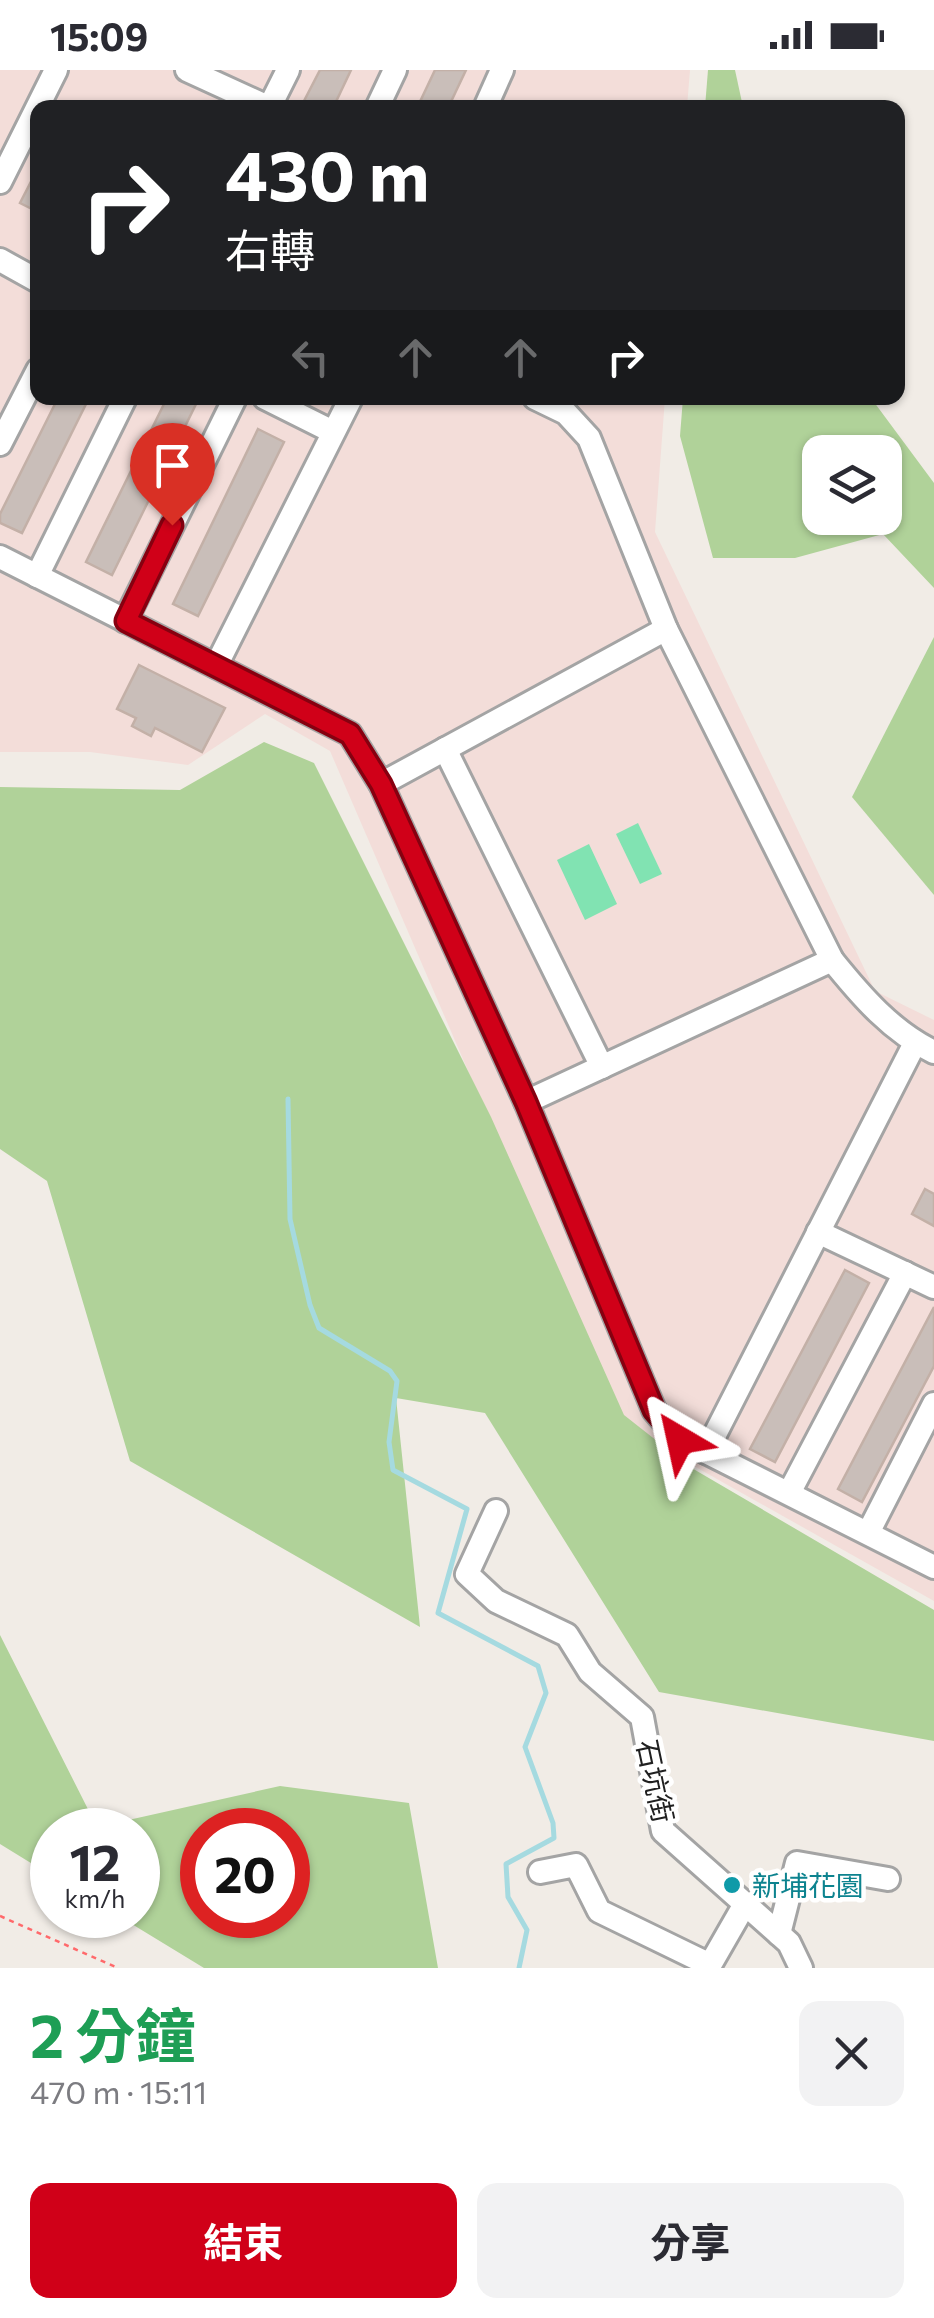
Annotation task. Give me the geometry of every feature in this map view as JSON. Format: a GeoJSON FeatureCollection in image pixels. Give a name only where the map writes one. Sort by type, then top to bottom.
{"type":"FeatureCollection","features":[{"type":"Feature","properties":{"kind":"street"},"geometry":{"type":"LineString","coordinates":[[41,100],[56,70]]}},
{"type":"Feature","properties":{"kind":"street"},"geometry":{"type":"LineString","coordinates":[[188,70],[254,100]]}},
{"type":"Feature","properties":{"kind":"street"},"geometry":{"type":"LineString","coordinates":[[273,100],[288,70]]}},
{"type":"Feature","properties":{"kind":"street"},"geometry":{"type":"LineString","coordinates":[[380,100],[395,70]]}},
{"type":"Feature","properties":{"kind":"street"},"geometry":{"type":"LineString","coordinates":[[489,100],[502,70]]}},
{"type":"Feature","properties":{"kind":"street"},"geometry":{"type":"LineString","coordinates":[[0,182],[30,122]]}},
{"type":"Feature","properties":{"kind":"street"},"geometry":{"type":"LineString","coordinates":[[0,260],[30,276]]}},
{"type":"Feature","properties":{"kind":"street"},"geometry":{"type":"LineString","coordinates":[[0,444],[30,386]]}},
{"type":"Feature","properties":{"kind":"street"},"geometry":{"type":"LineString","coordinates":[[37,576],[122,405]]}},
{"type":"Feature","properties":{"kind":"street"},"geometry":{"type":"LineString","coordinates":[[126,621],[232,405]]}},
{"type":"Feature","properties":{"kind":"street"},"geometry":{"type":"LineString","coordinates":[[280,405],[334,432]]}},
{"type":"Feature","properties":{"kind":"street"},"geometry":{"type":"LineString","coordinates":[[216,666],[347,405]]}},
{"type":"Feature","properties":{"kind":"street"},"geometry":{"type":"LineString","coordinates":[[549,405],[566,413],[589,438],[666,629],[832,960],[866,1002],[924,1048],[818,1232],[706,1452]]}},
{"type":"Feature","properties":{"kind":"street"},"geometry":{"type":"LineString","coordinates":[[0,558],[350,734],[381,784],[526,1102],[654,1410],[680,1440],[934,1567]]}},
{"type":"Feature","properties":{"kind":"street"},"geometry":{"type":"LineString","coordinates":[[381,784],[666,629]]}},
{"type":"Feature","properties":{"kind":"street"},"geometry":{"type":"LineString","coordinates":[[445,749],[602,1066]]}},
{"type":"Feature","properties":{"kind":"street"},"geometry":{"type":"LineString","coordinates":[[526,1102],[832,960]]}},
{"type":"Feature","properties":{"kind":"street"},"geometry":{"type":"LineString","coordinates":[[818,1232],[934,1287]]}},
{"type":"Feature","properties":{"kind":"street"},"geometry":{"type":"LineString","coordinates":[[789,1493],[905,1273]]}},
{"type":"Feature","properties":{"kind":"street"},"geometry":{"type":"LineString","coordinates":[[868,1533],[934,1404]]}},
{"type":"Feature","properties":{"kind":"street","name":"石坑街"},"geometry":{"type":"LineString","coordinates":[[496,1511],[467,1574],[496,1601],[566,1635],[590,1672],[642,1717],[663,1831],[790,1943],[801,1968]]}},
{"type":"Feature","properties":{"kind":"street"},"geometry":{"type":"LineString","coordinates":[[779,1934],[797,1863],[888,1879]]}},
{"type":"Feature","properties":{"kind":"street"},"geometry":{"type":"LineString","coordinates":[[540,1872],[576,1865],[600,1912],[710,1966],[745,1904]]}},
{"type":"Feature","properties":{"kind":"path"},"geometry":{"type":"LineString","coordinates":[[0,1916],[118,1968]]}},
{"type":"Feature","properties":{"kind":"shaded area"},"geometry":{"type":"Polygon","coordinates":[[[0,70],[690,70],[688,100],[30,100],[30,405],[664,405],[655,532],[875,991],[934,1020],[934,1601],[621,1425],[330,751],[265,714],[188,765],[90,752],[0,752],[0,70]]]}},
{"type":"Feature","properties":{"kind":"green space"},"geometry":{"type":"Polygon","coordinates":[[[708,70],[735,70],[741,100],[706,100],[708,70]]]}},
{"type":"Feature","properties":{"kind":"green space"},"geometry":{"type":"Polygon","coordinates":[[[682,405],[876,405],[898,435],[802,435],[802,535],[879,535],[795,558],[713,558],[680,436],[682,405]]]}},
{"type":"Feature","properties":{"kind":"green space"},"geometry":{"type":"Polygon","coordinates":[[[902,440],[934,483],[934,588],[884,535],[902,535],[902,440]]]}},
{"type":"Feature","properties":{"kind":"green space"},"geometry":{"type":"Polygon","coordinates":[[[934,637],[934,895],[852,797],[934,637]]]}},
{"type":"Feature","properties":{"kind":"green space"},"geometry":{"type":"Polygon","coordinates":[[[264,742],[314,763],[491,1117],[624,1415],[690,1467],[934,1610],[934,1741],[659,1692],[485,1413],[396,1398],[420,1627],[130,1461],[47,1181],[0,1149],[0,787],[180,790],[264,742]]]}},
{"type":"Feature","properties":{"kind":"green space"},"geometry":{"type":"Polygon","coordinates":[[[638,823],[662,874],[640,884],[616,834],[638,823]]]}},
{"type":"Feature","properties":{"kind":"green space"},"geometry":{"type":"Polygon","coordinates":[[[589,844],[617,904],[585,920],[557,860],[589,844]]]}},
{"type":"Feature","properties":{"kind":"green space"},"geometry":{"type":"Polygon","coordinates":[[[0,1635],[87,1808],[30,1808],[30,1862],[0,1844],[0,1635]]]}},
{"type":"Feature","properties":{"kind":"green space"},"geometry":{"type":"Polygon","coordinates":[[[280,1786],[409,1803],[438,1968],[204,1968],[155,1938],[160,1938],[160,1813],[180,1808],[180,1938],[310,1938],[310,1808],[182,1808],[280,1786]]]}},
{"type":"Feature","properties":{"kind":"building"},"geometry":{"type":"Polygon","coordinates":[[[320,70],[351,70],[337,100],[305,100],[320,70]]]}},
{"type":"Feature","properties":{"kind":"building"},"geometry":{"type":"Polygon","coordinates":[[[435,70],[466,70],[452,100],[421,100],[435,70]]]}},
{"type":"Feature","properties":{"kind":"building"},"geometry":{"type":"Polygon","coordinates":[[[30,184],[30,208],[20,203],[30,184]]]}},
{"type":"Feature","properties":{"kind":"building"},"geometry":{"type":"Polygon","coordinates":[[[54,405],[86,405],[22,533],[0,523],[0,514],[54,405]]]}},
{"type":"Feature","properties":{"kind":"building"},"geometry":{"type":"Polygon","coordinates":[[[164,405],[196,405],[112,575],[86,562],[164,405]]]}},
{"type":"Feature","properties":{"kind":"building"},"geometry":{"type":"Polygon","coordinates":[[[258,429],[284,442],[198,616],[173,604],[258,429]]]}},
{"type":"Feature","properties":{"kind":"building"},"geometry":{"type":"Polygon","coordinates":[[[139,665],[225,708],[202,752],[155,728],[151,736],[132,726],[136,718],[117,709],[139,665]]]}},
{"type":"Feature","properties":{"kind":"building"},"geometry":{"type":"Polygon","coordinates":[[[925,1189],[934,1194],[934,1226],[912,1214],[925,1189]]]}},
{"type":"Feature","properties":{"kind":"building"},"geometry":{"type":"Polygon","coordinates":[[[845,1270],[869,1283],[775,1462],[750,1449],[845,1270]]]}},
{"type":"Feature","properties":{"kind":"building"},"geometry":{"type":"Polygon","coordinates":[[[934,1307],[934,1366],[862,1502],[838,1489],[934,1307]]]}},
{"type":"Feature","properties":{"kind":"waterway"},"geometry":{"type":"LineString","coordinates":[[288,1099],[290,1219],[319,1328],[390,1371],[397,1381],[389,1442],[393,1470],[467,1509],[438,1613],[538,1666],[546,1693],[525,1747],[553,1823],[554,1838],[506,1864],[508,1897],[527,1930],[519,1968]]}},
{"type":"Feature","properties":{"kind":"place","name":"新埔花園"},"geometry":{"type":"Point","coordinates":[732,1885]}},
{"type":"Feature","properties":{"kind":"route"},"geometry":{"type":"LineString","coordinates":[[172,525],[126,621],[350,734],[381,784],[526,1102],[654,1410],[680,1440]]}}]}
